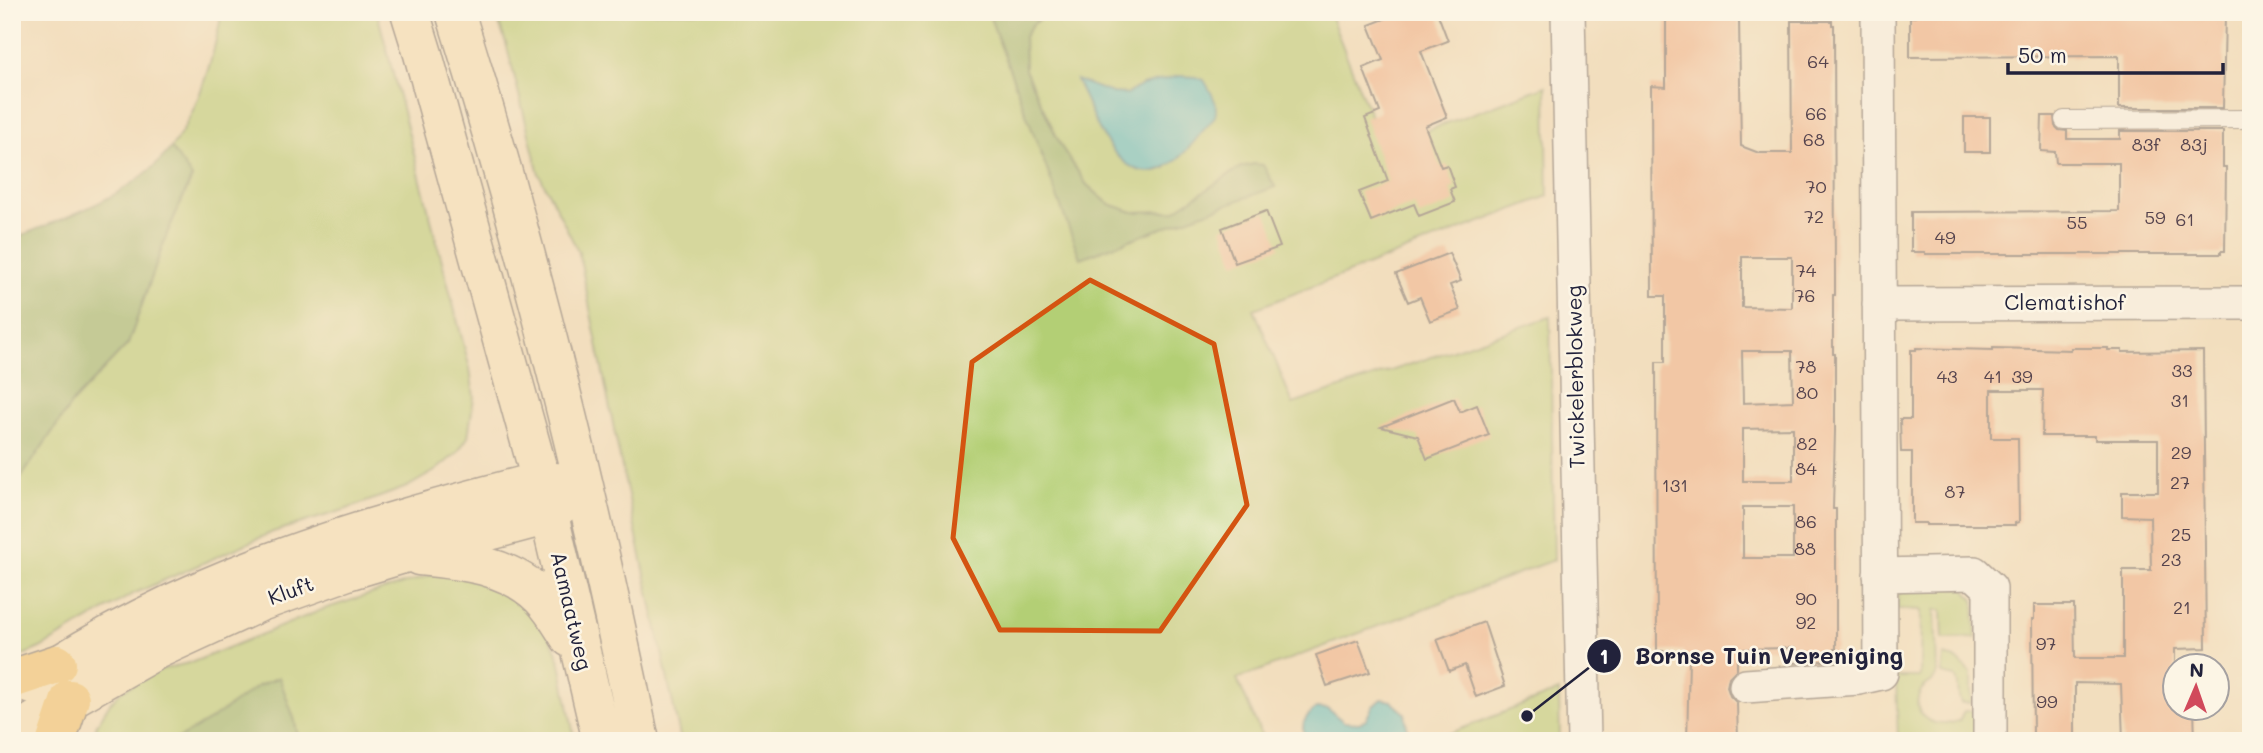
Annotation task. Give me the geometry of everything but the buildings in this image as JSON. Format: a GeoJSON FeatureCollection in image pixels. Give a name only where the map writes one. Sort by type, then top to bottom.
{"type":"FeatureCollection","features":[{"type":"Feature","properties":{"kind":"highway"},"geometry":{"type":"LineString","coordinates":[[12,679],[64,682],[56,741]]}},
{"type":"Feature","properties":{"kind":"main road"},"geometry":{"type":"LineString","coordinates":[[410,12],[545,498]]}},
{"type":"Feature","properties":{"kind":"main road"},"geometry":{"type":"LineString","coordinates":[[455,12],[510,200],[584,484]]}},
{"type":"Feature","properties":{"kind":"main road","name":"Kluft"},"geometry":{"type":"LineString","coordinates":[[12,695],[64,682],[156,650],[260,602],[403,554],[584,484]]}},
{"type":"Feature","properties":{"kind":"main road","name":"Aamaatweg"},"geometry":{"type":"LineString","coordinates":[[584,484],[640,741]]}},
{"type":"Feature","properties":{"kind":"main road","name":"Kluft"},"geometry":{"type":"LineString","coordinates":[[12,736],[64,682],[158,610],[236,574],[305,548],[382,524],[545,498]]}},
{"type":"Feature","properties":{"kind":"main road","name":"Aamaatweg"},"geometry":{"type":"LineString","coordinates":[[545,498],[602,741]]}},
{"type":"Feature","properties":{"kind":"main road"},"geometry":{"type":"LineString","coordinates":[[403,554],[455,559],[481,565],[507,574],[529,586],[553,611],[582,657]]}},
{"type":"Feature","properties":{"kind":"street","name":"Twickelerblokweg"},"geometry":{"type":"LineString","coordinates":[[1568,12],[1584,741]]}},
{"type":"Feature","properties":{"kind":"street"},"geometry":{"type":"LineString","coordinates":[[1746,685],[1859,678],[1881,673],[1878,12]]}},
{"type":"Feature","properties":{"kind":"street","name":"Clematishof"},"geometry":{"type":"LineString","coordinates":[[1880,304],[2251,303]]}},
{"type":"Feature","properties":{"kind":"street"},"geometry":{"type":"LineString","coordinates":[[1880,575],[1974,573],[1990,588],[1990,741]]}},
{"type":"Feature","properties":{"kind":"lane"},"geometry":{"type":"LineString","coordinates":[[2064,120],[2251,119]]}},
{"type":"Feature","properties":{"kind":"highlighted area"},"geometry":{"type":"Polygon","coordinates":[[[1090,280],[1214,344],[1247,505],[1160,631],[1000,630],[953,538],[972,362],[1090,280]]]}},
{"type":"Feature","properties":{"kind":"green space"},"geometry":{"type":"Polygon","coordinates":[[[222,12],[377,12],[470,369],[474,397],[468,437],[457,453],[435,471],[407,487],[273,532],[133,594],[40,648],[12,660],[12,491],[72,403],[128,344],[168,231],[192,178],[171,148],[181,134],[204,83],[222,12]]]}},
{"type":"Feature","properties":{"kind":"green space"},"geometry":{"type":"Polygon","coordinates":[[[495,12],[988,12],[1081,258],[1275,186],[1254,164],[1241,167],[1174,211],[1133,212],[1109,204],[1087,185],[1062,148],[1025,70],[1024,37],[1032,25],[1047,12],[1329,12],[1383,147],[1546,86],[1548,196],[1254,309],[1293,404],[1550,317],[1554,560],[1237,679],[1264,741],[681,741],[579,253],[539,174],[506,43],[495,12]],[[1078,81],[1138,170],[1152,172],[1166,168],[1142,85],[1127,94],[1112,93],[1078,81]]]}},
{"type":"Feature","properties":{"kind":"green space"},"geometry":{"type":"Polygon","coordinates":[[[988,12],[1047,12],[1032,25],[1024,37],[1025,70],[1062,148],[1087,185],[1109,204],[1133,212],[1174,211],[1241,167],[1254,164],[1263,165],[1275,187],[1080,258],[988,12]]]}},
{"type":"Feature","properties":{"kind":"green space"},"geometry":{"type":"Polygon","coordinates":[[[171,148],[192,177],[168,231],[128,344],[72,403],[12,491],[12,239],[76,213],[118,192],[156,165],[171,148]]]}},
{"type":"Feature","properties":{"kind":"green space"},"geometry":{"type":"Polygon","coordinates":[[[470,571],[541,616],[559,658],[575,741],[299,741],[294,718],[210,720],[174,741],[91,741],[97,724],[121,691],[159,670],[193,662],[324,609],[434,574],[470,571]]]}},
{"type":"Feature","properties":{"kind":"green space"},"geometry":{"type":"Polygon","coordinates":[[[1905,587],[1964,588],[1974,600],[1976,638],[1943,639],[1942,610],[1935,610],[1937,673],[1919,694],[1918,708],[1923,717],[1939,724],[1960,720],[1964,711],[1977,711],[1977,741],[1898,741],[1896,677],[1920,677],[1921,610],[1897,609],[1898,595],[1905,587]]]}},
{"type":"Feature","properties":{"kind":"green space"},"geometry":{"type":"Polygon","coordinates":[[[1944,656],[1958,660],[1971,674],[1971,703],[1961,703],[1955,677],[1942,674],[1944,656]]]}},
{"type":"Feature","properties":{"kind":"green space"},"geometry":{"type":"Polygon","coordinates":[[[279,677],[299,741],[174,741],[210,720],[258,686],[279,677]]]}},
{"type":"Feature","properties":{"kind":"green space"},"geometry":{"type":"Polygon","coordinates":[[[1559,691],[1560,741],[1430,741],[1559,691]]]}},
{"type":"Feature","properties":{"kind":"water"},"geometry":{"type":"Polygon","coordinates":[[[1179,76],[1204,80],[1215,102],[1215,116],[1176,160],[1156,171],[1145,172],[1122,160],[1108,144],[1076,80],[1112,93],[1127,94],[1142,85],[1179,76]]]}},
{"type":"Feature","properties":{"kind":"water"},"geometry":{"type":"Polygon","coordinates":[[[1381,699],[1391,701],[1405,713],[1407,727],[1401,741],[1306,741],[1304,723],[1316,708],[1328,709],[1344,722],[1359,723],[1366,720],[1372,707],[1381,699]]]}},
{"type":"Feature","properties":{"kind":"place","name":"Bornse Tuin Vereniging"},"geometry":{"type":"Point","coordinates":[1527,716]}}]}
